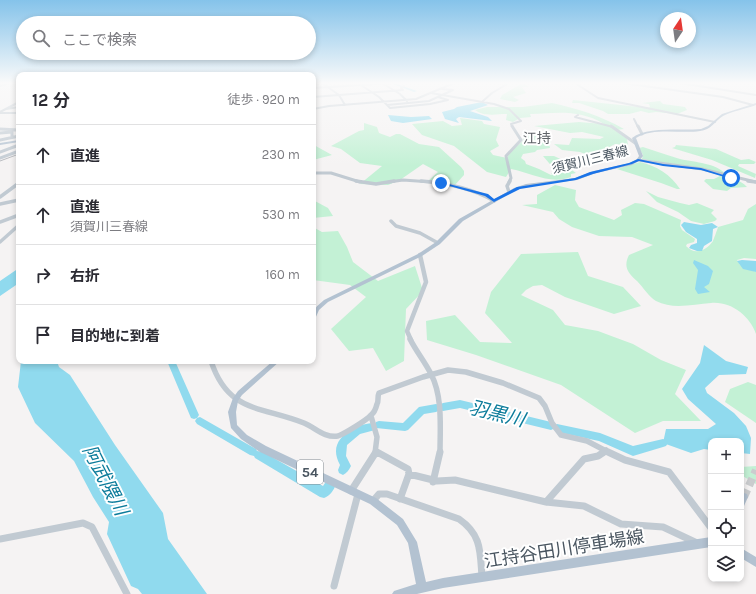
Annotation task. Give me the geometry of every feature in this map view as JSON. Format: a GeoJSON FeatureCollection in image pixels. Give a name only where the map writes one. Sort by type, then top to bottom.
{"type":"FeatureCollection","features":[{"type":"Feature","properties":{"kind":"main road","name":"須賀川三春線"},"geometry":{"type":"LineString","coordinates":[[316,311],[326,302],[420,254],[438,243],[456,224],[509,192],[526,186],[576,179],[592,173],[631,164],[638,160],[640,153],[634,137],[642,134],[700,130],[709,127],[726,114],[735,111]]}},
{"type":"Feature","properties":{"kind":"main road"},"geometry":{"type":"LineString","coordinates":[[0,144],[16,141]]}},
{"type":"Feature","properties":{"kind":"main road"},"geometry":{"type":"LineString","coordinates":[[235,400],[240,393],[274,364]]}},
{"type":"Feature","properties":{"kind":"main road","name":"54"},"geometry":{"type":"LineString","coordinates":[[235,400],[232,412],[234,426],[244,437],[263,449],[373,501],[400,522],[412,542],[422,588]]}},
{"type":"Feature","properties":{"kind":"main road","name":"江持谷田川停車場線"},"geometry":{"type":"LineString","coordinates":[[422,588],[708,543]]}},
{"type":"Feature","properties":{"kind":"main road"},"geometry":{"type":"LineString","coordinates":[[744,555],[756,562]]}},
{"type":"Feature","properties":{"kind":"main road"},"geometry":{"type":"LineString","coordinates":[[397,594],[422,588]]}},
{"type":"Feature","properties":{"kind":"street"},"geometry":{"type":"LineString","coordinates":[[509,192],[507,186],[511,178],[506,156],[520,140],[520,137],[511,124],[521,122],[511,111]]}},
{"type":"Feature","properties":{"kind":"street"},"geometry":{"type":"LineString","coordinates":[[663,111],[715,122]]}},
{"type":"Feature","properties":{"kind":"street"},"geometry":{"type":"LineString","coordinates":[[0,113],[16,113]]}},
{"type":"Feature","properties":{"kind":"street"},"geometry":{"type":"LineString","coordinates":[[578,115],[575,117],[612,126],[635,143]]}},
{"type":"Feature","properties":{"kind":"street"},"geometry":{"type":"LineString","coordinates":[[634,119],[642,134]]}},
{"type":"Feature","properties":{"kind":"street"},"geometry":{"type":"LineString","coordinates":[[0,129],[16,130]]}},
{"type":"Feature","properties":{"kind":"street"},"geometry":{"type":"LineString","coordinates":[[0,133],[12,132],[12,137]]}},
{"type":"Feature","properties":{"kind":"street"},"geometry":{"type":"LineString","coordinates":[[0,140],[16,136]]}},
{"type":"Feature","properties":{"kind":"street"},"geometry":{"type":"LineString","coordinates":[[0,153],[16,146]]}},
{"type":"Feature","properties":{"kind":"street"},"geometry":{"type":"LineString","coordinates":[[0,158],[16,152]]}},
{"type":"Feature","properties":{"kind":"street"},"geometry":{"type":"LineString","coordinates":[[0,153],[7,156]]}},
{"type":"Feature","properties":{"kind":"street"},"geometry":{"type":"LineString","coordinates":[[638,160],[663,165],[701,169],[731,178],[756,182]]}},
{"type":"Feature","properties":{"kind":"street"},"geometry":{"type":"LineString","coordinates":[[316,173],[334,174],[354,182],[370,184],[387,184],[403,180],[441,183],[486,195],[494,201]]}},
{"type":"Feature","properties":{"kind":"street"},"geometry":{"type":"LineString","coordinates":[[0,197],[16,185]]}},
{"type":"Feature","properties":{"kind":"street"},"geometry":{"type":"LineString","coordinates":[[0,204],[16,201]]}},
{"type":"Feature","properties":{"kind":"street"},"geometry":{"type":"LineString","coordinates":[[0,222],[16,216]]}},
{"type":"Feature","properties":{"kind":"street"},"geometry":{"type":"LineString","coordinates":[[391,221],[396,226],[420,233],[438,243]]}},
{"type":"Feature","properties":{"kind":"street"},"geometry":{"type":"LineString","coordinates":[[0,242],[16,228]]}},
{"type":"Feature","properties":{"kind":"street"},"geometry":{"type":"LineString","coordinates":[[420,254],[426,282],[407,331],[411,341],[432,375],[438,395],[440,416],[440,456],[433,482]]}},
{"type":"Feature","properties":{"kind":"street"},"geometry":{"type":"LineString","coordinates":[[212,364],[213,373],[224,389],[235,400],[271,414],[305,423],[329,436],[342,435],[364,419],[371,416],[378,402],[377,398],[379,394],[448,370],[462,371],[503,383],[534,396],[543,402],[552,423],[561,435],[586,441],[625,460],[669,472],[708,524]]}},
{"type":"Feature","properties":{"kind":"street"},"geometry":{"type":"LineString","coordinates":[[334,586],[354,492],[376,451],[378,435],[371,416]]}},
{"type":"Feature","properties":{"kind":"street"},"geometry":{"type":"LineString","coordinates":[[546,502],[581,464],[584,458],[588,456],[597,456],[606,450]]}},
{"type":"Feature","properties":{"kind":"street"},"geometry":{"type":"LineString","coordinates":[[376,451],[408,469],[409,474],[400,499]]}},
{"type":"Feature","properties":{"kind":"street"},"geometry":{"type":"LineString","coordinates":[[409,474],[433,482],[455,480],[546,502],[584,506],[621,524],[654,526],[672,530],[700,545]]}},
{"type":"Feature","properties":{"kind":"street"},"geometry":{"type":"LineString","coordinates":[[373,501],[379,494],[387,494],[459,518],[467,524],[478,539],[482,578]]}},
{"type":"Feature","properties":{"kind":"street"},"geometry":{"type":"LineString","coordinates":[[0,539],[74,524],[88,524],[92,527],[96,534],[127,594]]}},
{"type":"Feature","properties":{"kind":"green space"},"geometry":{"type":"Polygon","coordinates":[[[476,111],[581,111],[606,120],[624,129],[616,130],[627,139],[628,145],[615,144],[602,151],[623,155],[609,160],[601,160],[580,152],[562,150],[554,144],[569,145],[572,138],[600,139],[604,137],[582,132],[570,133],[534,126],[579,122],[604,124],[595,119],[568,113],[530,114],[531,117],[520,118],[513,122],[506,120],[507,114],[494,115],[482,114],[476,111]]]}},
{"type":"Feature","properties":{"kind":"green space"},"geometry":{"type":"Polygon","coordinates":[[[603,111],[685,111],[677,114],[656,112],[649,113],[641,111],[629,114],[608,114],[603,111]]]}},
{"type":"Feature","properties":{"kind":"green space"},"geometry":{"type":"Polygon","coordinates":[[[460,118],[482,121],[484,124],[500,127],[496,140],[499,146],[490,151],[493,155],[507,158],[511,151],[523,141],[525,133],[535,133],[551,142],[549,144],[550,148],[523,154],[521,158],[526,164],[551,175],[551,173],[563,173],[555,170],[543,156],[554,156],[571,164],[566,166],[576,173],[571,174],[571,177],[556,180],[541,178],[511,169],[506,177],[487,172],[454,146],[422,135],[412,124],[443,121],[452,126],[462,125],[460,118]]]}},
{"type":"Feature","properties":{"kind":"green space"},"geometry":{"type":"Polygon","coordinates":[[[364,123],[377,127],[379,133],[390,137],[400,134],[419,144],[439,147],[461,167],[464,171],[464,175],[454,186],[428,181],[438,172],[423,164],[400,180],[388,185],[360,184],[382,166],[360,163],[341,149],[331,146],[359,131],[364,130],[364,123]]]}},
{"type":"Feature","properties":{"kind":"green space"},"geometry":{"type":"Polygon","coordinates":[[[676,145],[716,149],[741,160],[749,159],[756,162],[754,164],[739,164],[738,166],[756,174],[755,178],[712,160],[672,148],[676,145]]]}},
{"type":"Feature","properties":{"kind":"green space"},"geometry":{"type":"Polygon","coordinates":[[[316,146],[332,155],[316,159],[316,146]]]}},
{"type":"Feature","properties":{"kind":"green space"},"geometry":{"type":"Polygon","coordinates":[[[643,147],[680,159],[711,165],[727,175],[706,169],[642,159],[643,155],[639,148],[643,147]]]}},
{"type":"Feature","properties":{"kind":"green space"},"geometry":{"type":"Polygon","coordinates":[[[640,162],[652,166],[668,175],[680,189],[617,169],[640,162]]]}},
{"type":"Feature","properties":{"kind":"green space"},"geometry":{"type":"Polygon","coordinates":[[[720,176],[731,178],[747,187],[731,188],[727,191],[713,189],[704,181],[706,179],[714,179],[720,176]]]}},
{"type":"Feature","properties":{"kind":"green space"},"geometry":{"type":"Polygon","coordinates":[[[555,185],[576,190],[575,200],[579,207],[614,220],[622,215],[621,210],[635,203],[644,204],[681,220],[680,226],[682,230],[695,239],[694,242],[687,244],[686,246],[693,251],[701,251],[708,247],[713,241],[718,227],[743,220],[748,209],[756,204],[756,259],[744,258],[737,260],[740,265],[756,272],[756,334],[749,321],[739,311],[726,304],[711,303],[676,306],[663,304],[653,299],[627,270],[626,263],[629,255],[653,245],[632,237],[599,236],[572,227],[559,219],[553,212],[522,205],[537,204],[537,195],[555,185]]]}},
{"type":"Feature","properties":{"kind":"green space"},"geometry":{"type":"Polygon","coordinates":[[[646,191],[658,197],[680,203],[689,205],[697,203],[714,210],[711,213],[717,219],[704,224],[691,221],[678,212],[657,202],[646,191]]]}},
{"type":"Feature","properties":{"kind":"green space"},"geometry":{"type":"Polygon","coordinates":[[[316,202],[328,208],[333,216],[316,218],[316,202]]]}},
{"type":"Feature","properties":{"kind":"green space"},"geometry":{"type":"Polygon","coordinates":[[[316,229],[322,232],[338,231],[353,262],[378,281],[415,266],[423,291],[406,309],[404,361],[386,371],[373,348],[349,351],[331,329],[366,297],[350,285],[316,280],[316,229]]]}},
{"type":"Feature","properties":{"kind":"green space"},"geometry":{"type":"Polygon","coordinates":[[[578,252],[588,276],[623,287],[641,306],[614,314],[565,297],[542,285],[533,286],[521,295],[553,310],[565,325],[598,331],[633,344],[661,360],[686,370],[675,394],[701,421],[663,421],[635,433],[561,385],[476,355],[427,340],[426,321],[455,315],[480,342],[512,343],[485,313],[491,292],[521,254],[578,252]]]}},
{"type":"Feature","properties":{"kind":"green space"},"geometry":{"type":"Polygon","coordinates":[[[748,382],[756,385],[756,423],[725,402],[730,389],[748,382]]]}},
{"type":"Feature","properties":{"kind":"green space"},"geometry":{"type":"Polygon","coordinates":[[[756,466],[756,484],[744,477],[744,467],[756,466]]]}},
{"type":"Feature","properties":{"kind":"water"},"geometry":{"type":"Polygon","coordinates":[[[471,111],[488,117],[492,121],[459,117],[456,119],[459,123],[445,119],[442,112],[471,111]]]}},
{"type":"Feature","properties":{"kind":"water"},"geometry":{"type":"Polygon","coordinates":[[[388,115],[411,117],[429,116],[432,119],[403,123],[391,121],[388,115]]]}},
{"type":"Feature","properties":{"kind":"water"},"geometry":{"type":"Polygon","coordinates":[[[684,222],[701,225],[712,223],[718,227],[713,229],[712,241],[704,246],[702,251],[697,251],[689,248],[691,245],[697,243],[697,239],[686,232],[681,225],[684,222]]]}},
{"type":"Feature","properties":{"kind":"water"},"geometry":{"type":"Polygon","coordinates":[[[694,260],[708,266],[713,271],[709,284],[704,287],[710,292],[698,294],[695,289],[698,270],[693,263],[694,260]]]}},
{"type":"Feature","properties":{"kind":"water"},"geometry":{"type":"Polygon","coordinates":[[[737,261],[756,261],[756,272],[743,269],[737,261]]]}},
{"type":"Feature","properties":{"kind":"water"},"geometry":{"type":"Polygon","coordinates":[[[16,270],[16,285],[0,296],[0,281],[16,270]]]}},
{"type":"Feature","properties":{"kind":"water"},"geometry":{"type":"Polygon","coordinates":[[[704,345],[726,361],[748,367],[746,374],[719,375],[705,388],[707,393],[734,413],[746,426],[751,438],[750,454],[744,453],[744,438],[708,438],[708,450],[704,449],[691,453],[663,443],[666,429],[708,429],[716,424],[688,399],[682,389],[700,363],[704,345]]]}},
{"type":"Feature","properties":{"kind":"water","name":"阿武隈川"},"geometry":{"type":"Polygon","coordinates":[[[21,364],[58,364],[59,367],[70,375],[115,445],[163,513],[168,539],[207,594],[142,594],[138,589],[131,586],[107,534],[109,522],[93,497],[74,461],[35,423],[18,387],[21,364]]]}},
{"type":"Feature","properties":{"kind":"waterway","name":"羽黒川"},"geometry":{"type":"LineString","coordinates":[[172,364],[194,415]]}},
{"type":"Feature","properties":{"kind":"waterway","name":"羽黒川"},"geometry":{"type":"LineString","coordinates":[[443,407],[460,404],[551,426]]}},
{"type":"Feature","properties":{"kind":"waterway","name":"羽黒川"},"geometry":{"type":"LineString","coordinates":[[379,425],[405,427],[422,410],[436,408]]}},
{"type":"Feature","properties":{"kind":"waterway","name":"羽黒川"},"geometry":{"type":"LineString","coordinates":[[200,421],[253,452]]}},
{"type":"Feature","properties":{"kind":"waterway","name":"羽黒川"},"geometry":{"type":"LineString","coordinates":[[343,470],[346,466],[341,457],[342,443],[357,431],[372,427]]}},
{"type":"Feature","properties":{"kind":"waterway","name":"羽黒川"},"geometry":{"type":"LineString","coordinates":[[557,428],[583,433]]}},
{"type":"Feature","properties":{"kind":"waterway","name":"羽黒川"},"geometry":{"type":"LineString","coordinates":[[587,434],[600,437],[633,451],[663,443]]}},
{"type":"Feature","properties":{"kind":"waterway","name":"羽黒川"},"geometry":{"type":"LineString","coordinates":[[259,455],[324,493],[331,484]]}},
{"type":"Feature","properties":{"kind":"tunnel"},"geometry":{"type":"LineString","coordinates":[[744,497],[756,470]]}},
{"type":"Feature","properties":{"kind":"railway"},"geometry":{"type":"LineString","coordinates":[[0,161],[16,155]]}},
{"type":"Feature","properties":{"kind":"district","name":"江持"},"geometry":{"type":"Point","coordinates":[537,138]}},
{"type":"Feature","properties":{"kind":"route"},"geometry":{"type":"LineString","coordinates":[[441,183],[486,195],[494,201],[515,189],[576,179],[592,173],[631,164],[638,160],[663,165],[701,169],[731,178]]}}]}
